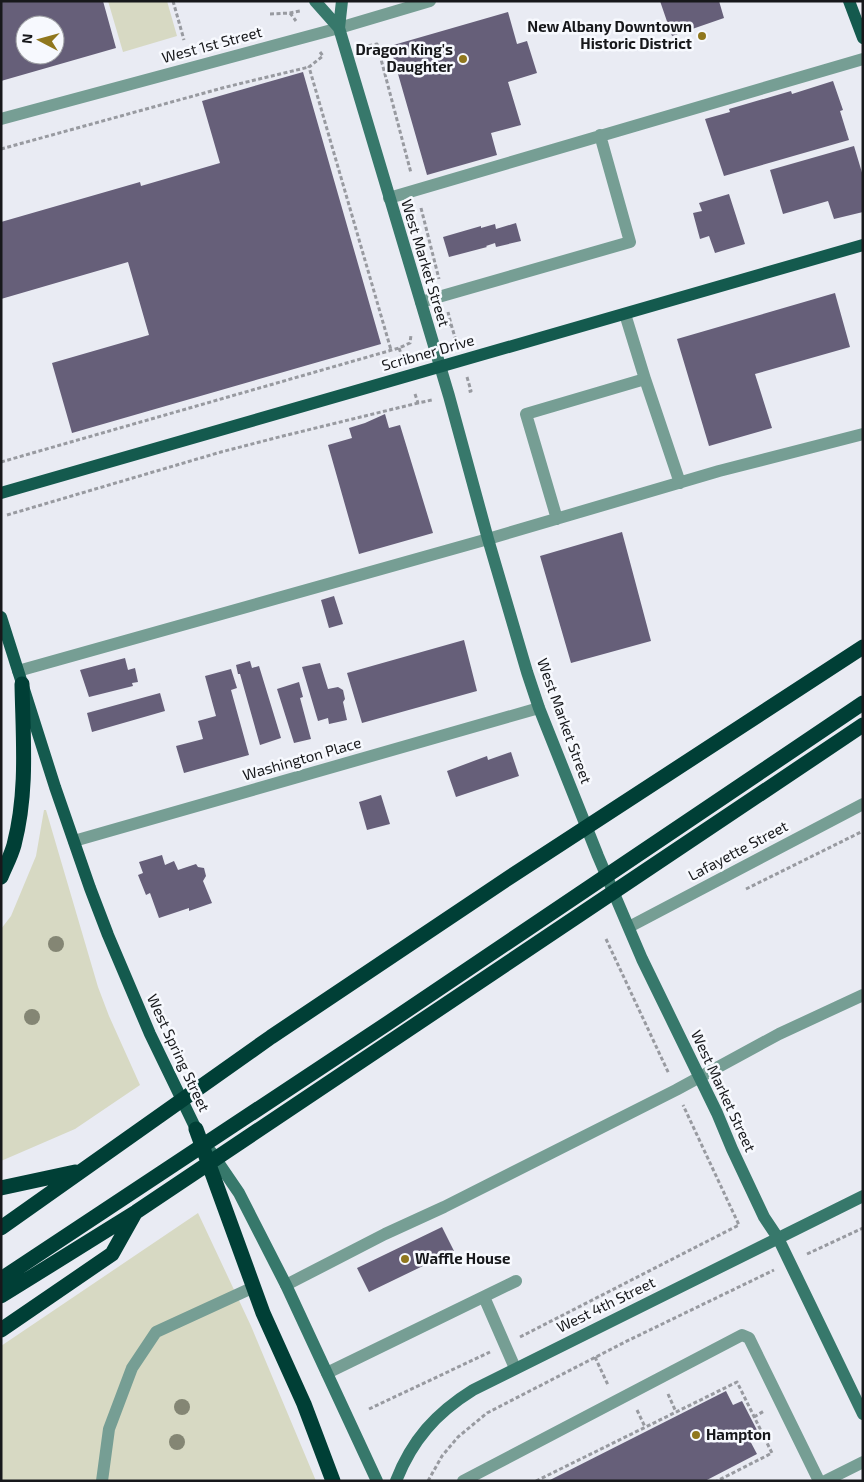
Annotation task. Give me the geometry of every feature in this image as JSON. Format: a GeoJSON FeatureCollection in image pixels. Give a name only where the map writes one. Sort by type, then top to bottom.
{"type":"FeatureCollection","features":[{"type":"Feature","properties":{"kind":"highway"},"geometry":{"type":"LineString","coordinates":[[1,1228],[250,1052],[510,877],[863,647]]}},
{"type":"Feature","properties":{"kind":"highway"},"geometry":{"type":"LineString","coordinates":[[1,877],[13,847],[22,807],[24,768],[20,678]]}},
{"type":"Feature","properties":{"kind":"highway"},"geometry":{"type":"LineString","coordinates":[[1,1279],[267,1104],[863,703]]}},
{"type":"Feature","properties":{"kind":"highway"},"geometry":{"type":"LineString","coordinates":[[1,1296],[136,1212],[863,725]]}},
{"type":"Feature","properties":{"kind":"highway"},"geometry":{"type":"LineString","coordinates":[[196,1129],[263,1313],[304,1404],[333,1481]]}},
{"type":"Feature","properties":{"kind":"highway"},"geometry":{"type":"LineString","coordinates":[[1,1188],[82,1171]]}},
{"type":"Feature","properties":{"kind":"highway"},"geometry":{"type":"LineString","coordinates":[[1,1330],[112,1254],[136,1212]]}},
{"type":"Feature","properties":{"kind":"main road"},"geometry":{"type":"LineString","coordinates":[[849,1],[863,38]]}},
{"type":"Feature","properties":{"kind":"main road","name":"Scribner Drive"},"geometry":{"type":"LineString","coordinates":[[1,493],[863,245]]}},
{"type":"Feature","properties":{"kind":"main road","name":"West Spring Street"},"geometry":{"type":"LineString","coordinates":[[1,617],[74,840],[108,935],[150,1034],[196,1129]]}},
{"type":"Feature","properties":{"kind":"street"},"geometry":{"type":"LineString","coordinates":[[314,1],[339,28]]}},
{"type":"Feature","properties":{"kind":"street","name":"West Market Street"},"geometry":{"type":"LineString","coordinates":[[342,1],[339,28],[539,708],[598,856],[642,959],[700,1077],[764,1217],[778,1238],[859,1396],[863,1414]]}},
{"type":"Feature","properties":{"kind":"street","name":"West 1st Street"},"geometry":{"type":"LineString","coordinates":[[1,119],[339,28],[430,1]]}},
{"type":"Feature","properties":{"kind":"street"},"geometry":{"type":"LineString","coordinates":[[389,198],[863,59]]}},
{"type":"Feature","properties":{"kind":"street"},"geometry":{"type":"LineString","coordinates":[[421,302],[630,242],[600,135]]}},
{"type":"Feature","properties":{"kind":"street"},"geometry":{"type":"LineString","coordinates":[[625,314],[680,483]]}},
{"type":"Feature","properties":{"kind":"street"},"geometry":{"type":"LineString","coordinates":[[557,519],[526,414],[646,379]]}},
{"type":"Feature","properties":{"kind":"street"},"geometry":{"type":"LineString","coordinates":[[20,678],[680,483],[863,434]]}},
{"type":"Feature","properties":{"kind":"street","name":"Washington Place"},"geometry":{"type":"LineString","coordinates":[[74,840],[539,708]]}},
{"type":"Feature","properties":{"kind":"street","name":"Lafayette Street"},"geometry":{"type":"LineString","coordinates":[[628,927],[863,804]]}},
{"type":"Feature","properties":{"kind":"street"},"geometry":{"type":"LineString","coordinates":[[286,1285],[676,1090],[779,1034],[863,996]]}},
{"type":"Feature","properties":{"kind":"street","name":"West Spring Street"},"geometry":{"type":"LineString","coordinates":[[196,1129],[238,1193],[286,1285],[377,1481]]}},
{"type":"Feature","properties":{"kind":"street","name":"West 4th Street"},"geometry":{"type":"LineString","coordinates":[[396,1481],[407,1456],[423,1433],[445,1409],[473,1390],[863,1196]]}},
{"type":"Feature","properties":{"kind":"street"},"geometry":{"type":"LineString","coordinates":[[326,1373],[516,1282]]}},
{"type":"Feature","properties":{"kind":"street"},"geometry":{"type":"LineString","coordinates":[[102,1481],[109,1429],[132,1368],[156,1332],[254,1287]]}},
{"type":"Feature","properties":{"kind":"street"},"geometry":{"type":"LineString","coordinates":[[484,1297],[515,1368]]}},
{"type":"Feature","properties":{"kind":"street"},"geometry":{"type":"LineString","coordinates":[[463,1481],[742,1335],[749,1338],[819,1481]]}},
{"type":"Feature","properties":{"kind":"street"},"geometry":{"type":"LineString","coordinates":[[825,1481],[863,1462]]}},
{"type":"Feature","properties":{"kind":"path"},"geometry":{"type":"LineString","coordinates":[[173,1],[184,40]]}},
{"type":"Feature","properties":{"kind":"path"},"geometry":{"type":"LineString","coordinates":[[1,149],[226,87],[309,67],[323,56],[290,13],[270,14]]}},
{"type":"Feature","properties":{"kind":"path"},"geometry":{"type":"LineString","coordinates":[[309,67],[391,350]]}},
{"type":"Feature","properties":{"kind":"path"},"geometry":{"type":"LineString","coordinates":[[1,462],[399,348]]}},
{"type":"Feature","properties":{"kind":"path"},"geometry":{"type":"LineString","coordinates":[[7,515],[221,452],[418,403]]}},
{"type":"Feature","properties":{"kind":"path"},"geometry":{"type":"LineString","coordinates":[[740,892],[863,831]]}},
{"type":"Feature","properties":{"kind":"path"},"geometry":{"type":"LineString","coordinates":[[369,1409],[504,1345],[739,1225],[606,939]]}},
{"type":"Feature","properties":{"kind":"path"},"geometry":{"type":"LineString","coordinates":[[428,1481],[442,1456],[458,1437],[487,1413],[595,1357],[863,1228]]}},
{"type":"Feature","properties":{"kind":"path"},"geometry":{"type":"LineString","coordinates":[[595,1357],[615,1401]]}},
{"type":"Feature","properties":{"kind":"path"},"geometry":{"type":"LineString","coordinates":[[536,1481],[737,1382],[772,1453],[717,1481]]}},
{"type":"Feature","properties":{"kind":"green space"},"geometry":{"type":"Polygon","coordinates":[[[108,1],[167,1],[177,36],[123,52],[108,1]]]}},
{"type":"Feature","properties":{"kind":"green space"},"geometry":{"type":"Polygon","coordinates":[[[44,810],[46,810],[98,987],[140,1085],[75,1129],[1,1161],[1,929],[11,916],[36,856],[44,810]]]}},
{"type":"Feature","properties":{"kind":"green space"},"geometry":{"type":"Polygon","coordinates":[[[198,1213],[251,1326],[316,1481],[1,1481],[1,1346],[198,1213]]]}},
{"type":"Feature","properties":{"kind":"building"},"geometry":{"type":"Polygon","coordinates":[[[1,1],[103,1],[116,48],[65,63],[65,15],[15,15],[15,65],[57,65],[1,81],[1,1]]]}},
{"type":"Feature","properties":{"kind":"building"},"geometry":{"type":"Polygon","coordinates":[[[660,1],[719,1],[724,18],[672,36],[660,1]]]}},
{"type":"Feature","properties":{"kind":"building"},"geometry":{"type":"Polygon","coordinates":[[[508,12],[517,44],[527,41],[537,73],[508,82],[521,125],[491,133],[497,155],[427,175],[390,46],[508,12]]]}},
{"type":"Feature","properties":{"kind":"building"},"geometry":{"type":"Polygon","coordinates":[[[303,72],[381,344],[72,433],[52,363],[149,335],[128,262],[1,299],[1,222],[140,182],[141,186],[220,163],[202,101],[303,72]]]}},
{"type":"Feature","properties":{"kind":"building"},"geometry":{"type":"Polygon","coordinates":[[[833,81],[843,110],[840,111],[849,140],[724,176],[705,119],[730,112],[729,109],[791,91],[792,94],[833,81]]]}},
{"type":"Feature","properties":{"kind":"building"},"geometry":{"type":"Polygon","coordinates":[[[854,146],[863,176],[863,212],[834,219],[828,201],[783,214],[770,170],[854,146]]]}},
{"type":"Feature","properties":{"kind":"building"},"geometry":{"type":"Polygon","coordinates":[[[729,194],[745,244],[715,253],[709,236],[700,239],[693,213],[702,211],[699,203],[729,194]]]}},
{"type":"Feature","properties":{"kind":"building"},"geometry":{"type":"Polygon","coordinates":[[[516,223],[521,241],[496,247],[495,243],[449,257],[443,237],[481,226],[481,228],[495,224],[496,229],[516,223]]]}},
{"type":"Feature","properties":{"kind":"building"},"geometry":{"type":"Polygon","coordinates":[[[835,293],[850,347],[755,374],[772,428],[709,446],[677,339],[835,293]]]}},
{"type":"Feature","properties":{"kind":"building"},"geometry":{"type":"Polygon","coordinates":[[[385,414],[389,428],[400,425],[433,533],[359,554],[328,445],[352,438],[349,428],[385,414]]]}},
{"type":"Feature","properties":{"kind":"building"},"geometry":{"type":"Polygon","coordinates":[[[622,532],[651,641],[571,663],[540,556],[622,532]]]}},
{"type":"Feature","properties":{"kind":"building"},"geometry":{"type":"Polygon","coordinates":[[[334,596],[343,624],[329,628],[321,600],[334,596]]]}},
{"type":"Feature","properties":{"kind":"building"},"geometry":{"type":"Polygon","coordinates":[[[464,640],[477,691],[362,723],[347,673],[464,640]]]}},
{"type":"Feature","properties":{"kind":"building"},"geometry":{"type":"Polygon","coordinates":[[[125,658],[128,670],[135,668],[138,682],[132,683],[133,686],[89,697],[80,670],[125,658]]]}},
{"type":"Feature","properties":{"kind":"building"},"geometry":{"type":"Polygon","coordinates":[[[250,661],[252,668],[259,666],[281,738],[260,745],[236,665],[250,661]]]}},
{"type":"Feature","properties":{"kind":"building"},"geometry":{"type":"Polygon","coordinates":[[[320,663],[328,689],[338,687],[343,690],[345,699],[343,702],[347,720],[329,724],[328,718],[318,721],[302,667],[320,663]]]}},
{"type":"Feature","properties":{"kind":"building"},"geometry":{"type":"Polygon","coordinates":[[[231,669],[237,688],[231,690],[249,755],[184,773],[176,746],[203,739],[198,721],[216,716],[205,676],[231,669]]]}},
{"type":"Feature","properties":{"kind":"building"},"geometry":{"type":"Polygon","coordinates":[[[299,682],[303,697],[300,698],[311,739],[294,743],[277,689],[299,682]]]}},
{"type":"Feature","properties":{"kind":"building"},"geometry":{"type":"Polygon","coordinates":[[[160,693],[165,711],[92,732],[87,713],[160,693]]]}},
{"type":"Feature","properties":{"kind":"building"},"geometry":{"type":"Polygon","coordinates":[[[511,752],[519,776],[456,797],[447,771],[487,756],[488,760],[511,752]]]}},
{"type":"Feature","properties":{"kind":"building"},"geometry":{"type":"Polygon","coordinates":[[[381,795],[390,824],[367,830],[359,802],[381,795]]]}},
{"type":"Feature","properties":{"kind":"building"},"geometry":{"type":"Polygon","coordinates":[[[162,855],[165,865],[174,861],[178,870],[196,864],[198,867],[204,868],[206,876],[203,881],[212,903],[159,918],[150,893],[146,895],[138,875],[143,873],[139,862],[162,855]]]}},
{"type":"Feature","properties":{"kind":"building","name":"Waffle House"},"geometry":{"type":"Polygon","coordinates":[[[442,1227],[454,1251],[369,1292],[357,1268],[442,1227]]]}},
{"type":"Feature","properties":{"kind":"building","name":"Hampton"},"geometry":{"type":"Polygon","coordinates":[[[726,1391],[733,1405],[742,1401],[758,1432],[748,1437],[757,1454],[705,1481],[548,1481],[726,1391]]]}},
{"type":"Feature","properties":{"kind":"place","name":"New Albany Downtown Historic District"},"geometry":{"type":"Point","coordinates":[702,36]}},
{"type":"Feature","properties":{"kind":"place","name":"Dragon King's Daughter"},"geometry":{"type":"Point","coordinates":[463,59]}},
{"type":"Feature","properties":{"kind":"place","name":"Waffle House"},"geometry":{"type":"Point","coordinates":[405,1259]}},
{"type":"Feature","properties":{"kind":"place","name":"Hampton"},"geometry":{"type":"Point","coordinates":[696,1435]}}]}
